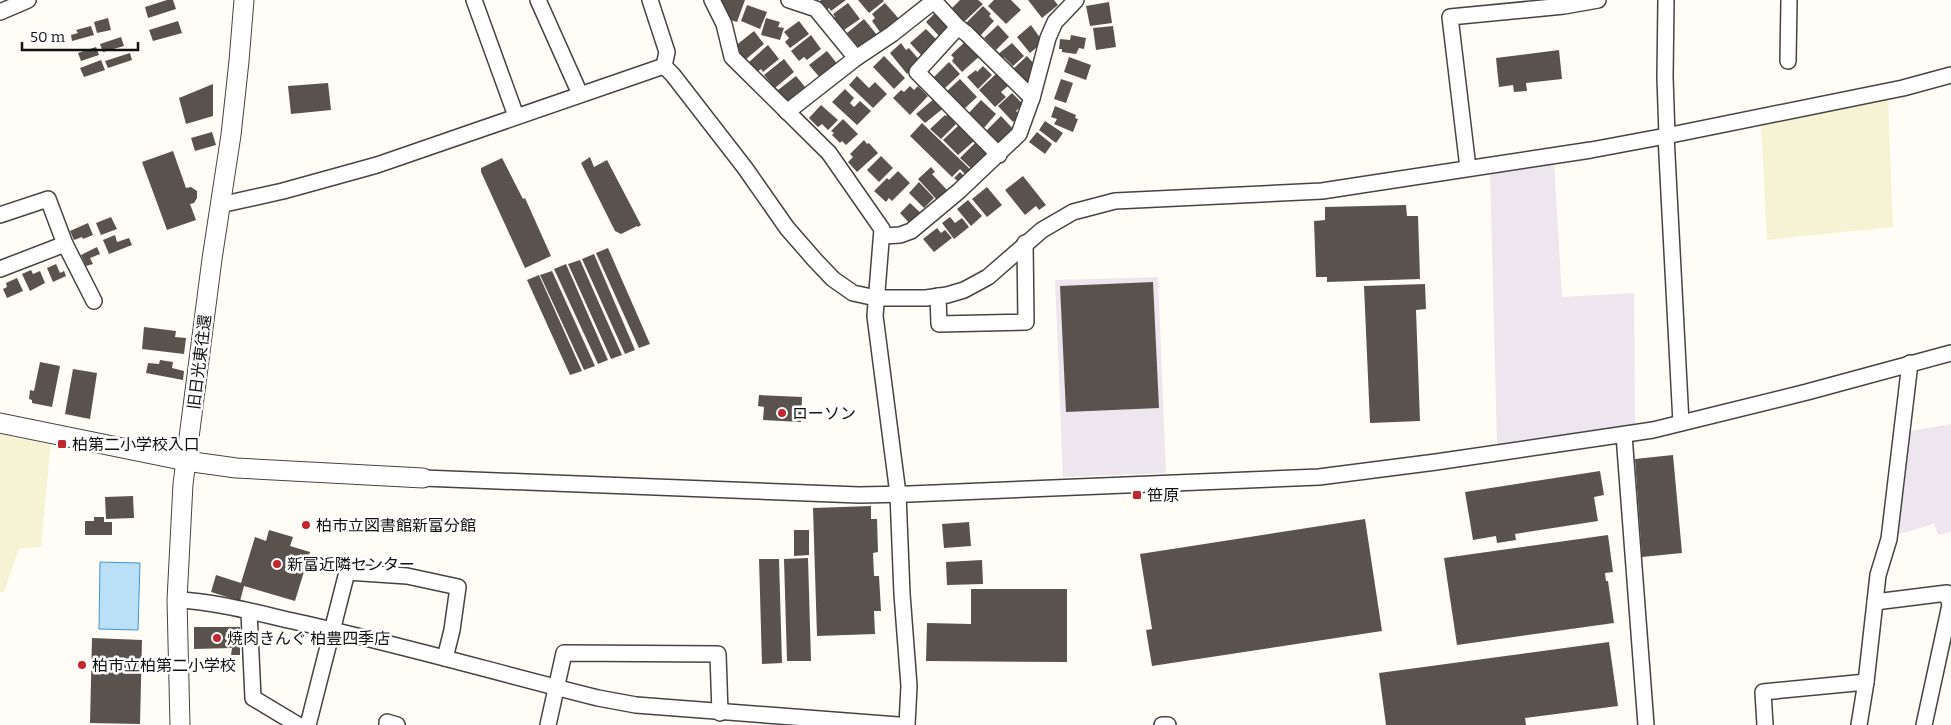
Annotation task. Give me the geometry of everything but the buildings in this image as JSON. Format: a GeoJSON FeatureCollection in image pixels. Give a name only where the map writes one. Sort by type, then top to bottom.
{"type":"FeatureCollection","features":[{"type":"Feature","properties":{"kind":"street"},"geometry":{"type":"LineString","coordinates":[[0,12],[28,0]]}},
{"type":"Feature","properties":{"kind":"street","name":"旧日光東往還"},"geometry":{"type":"LineString","coordinates":[[180,725],[178,600],[181,517],[186,460],[232,126],[244,0]]}},
{"type":"Feature","properties":{"kind":"street"},"geometry":{"type":"LineString","coordinates":[[474,0],[516,116]]}},
{"type":"Feature","properties":{"kind":"street"},"geometry":{"type":"LineString","coordinates":[[538,0],[580,94]]}},
{"type":"Feature","properties":{"kind":"street"},"geometry":{"type":"LineString","coordinates":[[650,0],[667,52],[664,66]]}},
{"type":"Feature","properties":{"kind":"street"},"geometry":{"type":"LineString","coordinates":[[712,0],[724,24],[732,57],[829,152],[882,229],[883,236],[875,316],[898,494],[902,594],[909,686],[907,725]]}},
{"type":"Feature","properties":{"kind":"street"},"geometry":{"type":"LineString","coordinates":[[789,0],[816,9],[856,58]]}},
{"type":"Feature","properties":{"kind":"street"},"geometry":{"type":"LineString","coordinates":[[787,112],[856,58],[892,34],[918,6],[935,0],[958,27],[1032,98]]}},
{"type":"Feature","properties":{"kind":"street"},"geometry":{"type":"LineString","coordinates":[[883,236],[900,235],[911,231],[1000,155],[1019,134],[1055,22],[1076,0]]}},
{"type":"Feature","properties":{"kind":"street"},"geometry":{"type":"LineString","coordinates":[[1468,168],[1450,16],[1598,0]]}},
{"type":"Feature","properties":{"kind":"street"},"geometry":{"type":"LineString","coordinates":[[1666,0],[1666,136],[1681,423]]}},
{"type":"Feature","properties":{"kind":"street"},"geometry":{"type":"LineString","coordinates":[[1788,61],[1789,0]]}},
{"type":"Feature","properties":{"kind":"street"},"geometry":{"type":"LineString","coordinates":[[958,27],[917,72],[1000,155]]}},
{"type":"Feature","properties":{"kind":"street"},"geometry":{"type":"LineString","coordinates":[[220,205],[282,191],[377,165],[664,66]]}},
{"type":"Feature","properties":{"kind":"street"},"geometry":{"type":"LineString","coordinates":[[664,66],[745,168],[787,228],[814,259],[833,279],[853,293],[876,298],[938,296],[964,290],[982,281],[1042,230],[1073,212],[1115,201],[1322,191],[1591,150],[1903,88],[1951,75]]}},
{"type":"Feature","properties":{"kind":"street"},"geometry":{"type":"LineString","coordinates":[[0,215],[48,199],[65,244],[94,301]]}},
{"type":"Feature","properties":{"kind":"street"},"geometry":{"type":"LineString","coordinates":[[938,296],[939,324],[1026,322],[1025,243]]}},
{"type":"Feature","properties":{"kind":"street"},"geometry":{"type":"LineString","coordinates":[[0,268],[65,244]]}},
{"type":"Feature","properties":{"kind":"street"},"geometry":{"type":"LineString","coordinates":[[0,423],[186,460],[236,468],[422,478],[785,493],[898,494],[1319,477],[1436,462],[1624,435],[1681,423],[1807,392],[1951,353]]}},
{"type":"Feature","properties":{"kind":"street"},"geometry":{"type":"LineString","coordinates":[[1859,725],[1866,682],[1878,575],[1889,539],[1910,363]]}},
{"type":"Feature","properties":{"kind":"street"},"geometry":{"type":"LineString","coordinates":[[1624,435],[1646,725]]}},
{"type":"Feature","properties":{"kind":"street"},"geometry":{"type":"LineString","coordinates":[[308,725],[347,572],[407,576],[458,587],[452,630],[445,658]]}},
{"type":"Feature","properties":{"kind":"street"},"geometry":{"type":"LineString","coordinates":[[1875,602],[1947,593],[1950,605],[1945,652],[1924,725]]}},
{"type":"Feature","properties":{"kind":"street"},"geometry":{"type":"LineString","coordinates":[[178,600],[188,600],[332,630],[556,688],[636,705],[720,713],[748,720],[898,725]]}},
{"type":"Feature","properties":{"kind":"street"},"geometry":{"type":"LineString","coordinates":[[249,612],[254,698],[298,725]]}},
{"type":"Feature","properties":{"kind":"street"},"geometry":{"type":"LineString","coordinates":[[548,725],[564,653],[718,654],[720,713]]}},
{"type":"Feature","properties":{"kind":"street"},"geometry":{"type":"LineString","coordinates":[[1765,725],[1763,692],[1866,682]]}},
{"type":"Feature","properties":{"kind":"street"},"geometry":{"type":"LineString","coordinates":[[387,725],[387,722],[397,725]]}},
{"type":"Feature","properties":{"kind":"street"},"geometry":{"type":"LineString","coordinates":[[1162,725],[1168,725]]}},
{"type":"Feature","properties":{"kind":"shaded area"},"geometry":{"type":"Polygon","coordinates":[[[1888,99],[1893,227],[1767,240],[1761,123],[1888,99]]]}},
{"type":"Feature","properties":{"kind":"shaded area"},"geometry":{"type":"Polygon","coordinates":[[[1554,161],[1562,297],[1634,293],[1635,426],[1497,444],[1490,171],[1554,161]]]}},
{"type":"Feature","properties":{"kind":"shaded area"},"geometry":{"type":"Polygon","coordinates":[[[1158,277],[1166,473],[1063,477],[1055,280],[1158,277]]]}},
{"type":"Feature","properties":{"kind":"shaded area"},"geometry":{"type":"Polygon","coordinates":[[[1951,424],[1951,532],[1938,535],[1934,524],[1896,535],[1910,431],[1951,424]]]}},
{"type":"Feature","properties":{"kind":"shaded area"},"geometry":{"type":"Polygon","coordinates":[[[0,432],[51,441],[41,547],[19,549],[4,592],[0,592],[0,432]]]}},
{"type":"Feature","properties":{"kind":"water"},"geometry":{"type":"Polygon","coordinates":[[[100,562],[140,563],[138,630],[99,629],[100,562]]]}},
{"type":"Feature","properties":{"kind":"place","name":"ローソン"},"geometry":{"type":"Point","coordinates":[782,413]}},
{"type":"Feature","properties":{"kind":"place","name":"柏第二小学校入口"},"geometry":{"type":"Point","coordinates":[62,444]}},
{"type":"Feature","properties":{"kind":"place","name":"笹原"},"geometry":{"type":"Point","coordinates":[1137,495]}},
{"type":"Feature","properties":{"kind":"place","name":"柏市立図書館新富分館"},"geometry":{"type":"Point","coordinates":[306,525]}},
{"type":"Feature","properties":{"kind":"place","name":"新富近隣センター"},"geometry":{"type":"Point","coordinates":[277,564]}},
{"type":"Feature","properties":{"kind":"place","name":"焼肉きんぐ 柏豊四季店"},"geometry":{"type":"Point","coordinates":[217,638]}},
{"type":"Feature","properties":{"kind":"place","name":"柏市立柏第二小学校"},"geometry":{"type":"Point","coordinates":[82,665]}}]}
